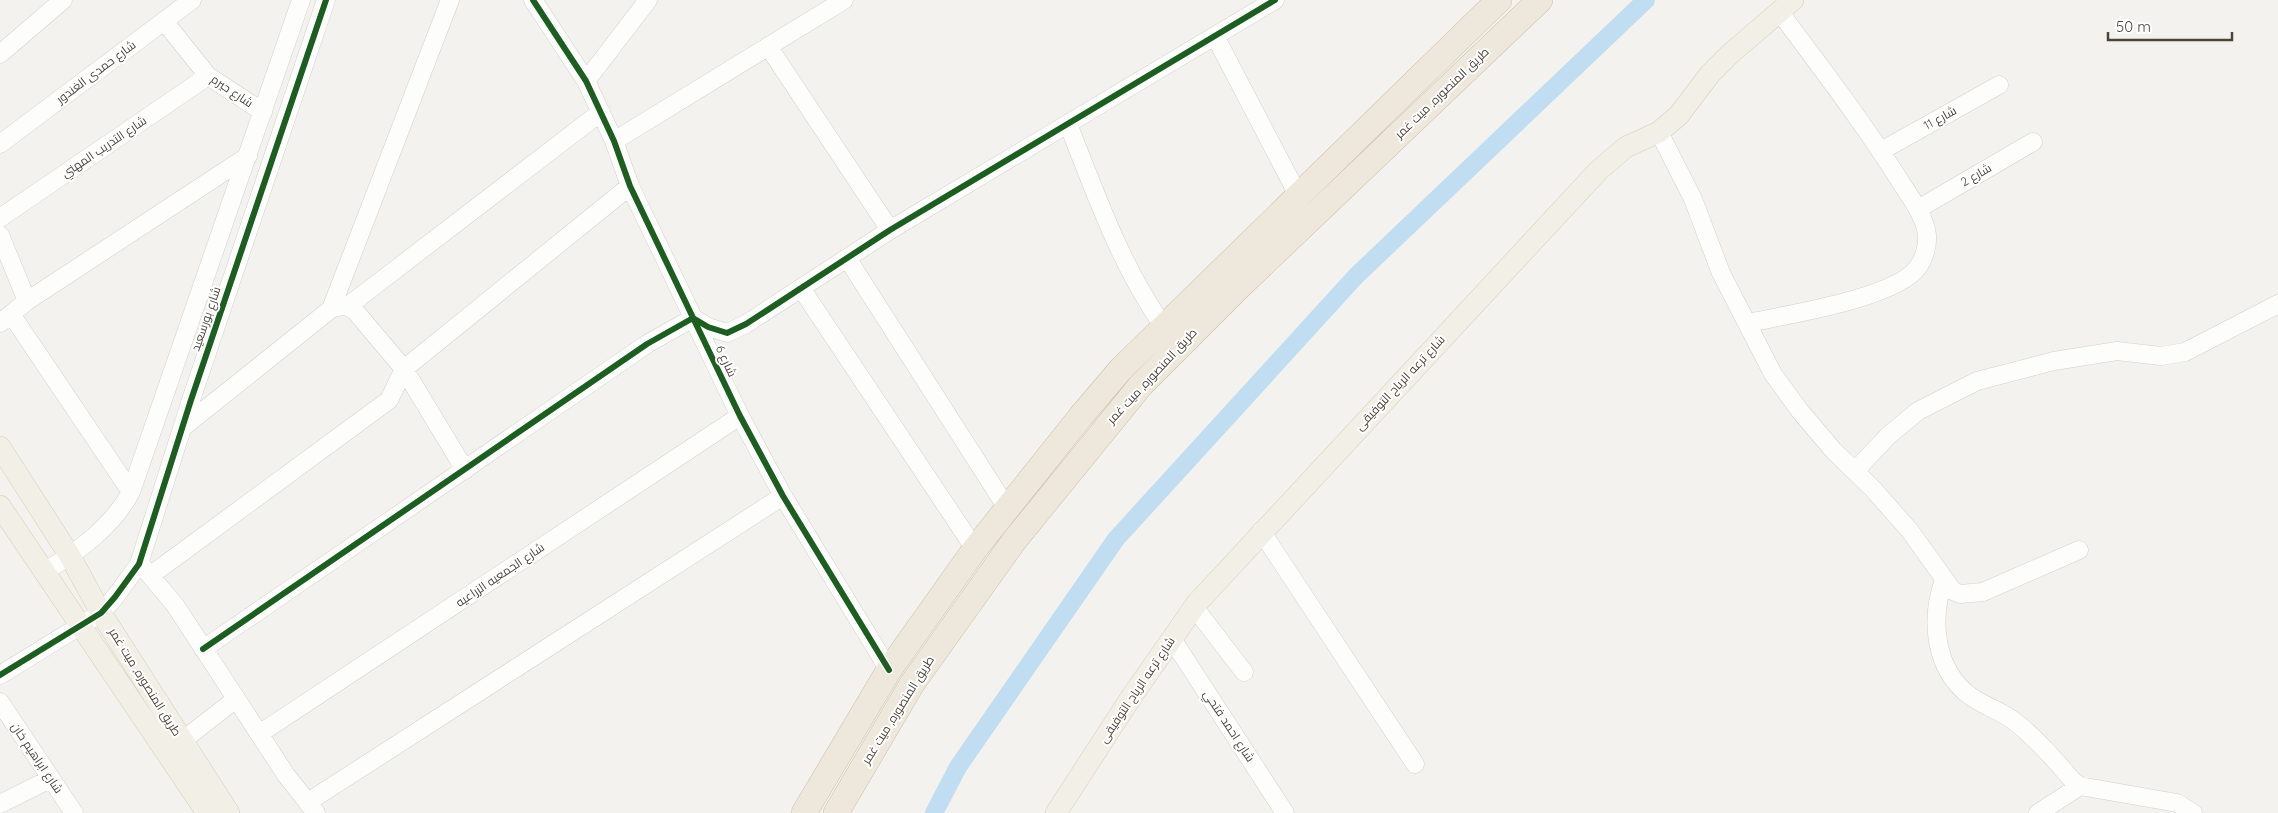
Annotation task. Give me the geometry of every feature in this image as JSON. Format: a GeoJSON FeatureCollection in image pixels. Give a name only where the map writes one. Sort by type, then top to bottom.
{"type":"FeatureCollection","features":[{"type":"Feature","properties":{"kind":"highway","name":"طريق المنصوره, ميت غمر"},"geometry":{"type":"LineString","coordinates":[[804,813],[889,670],[975,549],[1121,369],[1499,0]]}},
{"type":"Feature","properties":{"kind":"highway","name":"طريق المنصوره, ميت غمر"},"geometry":{"type":"LineString","coordinates":[[836,813],[912,684],[1014,541],[1141,385],[1240,286],[1540,0]]}},
{"type":"Feature","properties":{"kind":"highway"},"geometry":{"type":"LineString","coordinates":[[889,670],[912,684]]}},
{"type":"Feature","properties":{"kind":"main road","name":"شارع ترعه الرياح التوفيقى"},"geometry":{"type":"LineString","coordinates":[[1056,813],[1132,696],[1194,607],[1261,531],[1598,170],[1626,147],[1659,132],[1679,115],[1710,74],[1730,54],[1786,6]]}},
{"type":"Feature","properties":{"kind":"main road","name":"طريق المنصوره, ميت غمر"},"geometry":{"type":"LineString","coordinates":[[0,447],[70,556],[101,613],[230,813]]}},
{"type":"Feature","properties":{"kind":"main road","name":"طريق المنصوره, ميت غمر"},"geometry":{"type":"LineString","coordinates":[[0,506],[207,813]]}},
{"type":"Feature","properties":{"kind":"street"},"geometry":{"type":"LineString","coordinates":[[0,54],[64,0]]}},
{"type":"Feature","properties":{"kind":"street","name":"شارع حمدى الغندور"},"geometry":{"type":"LineString","coordinates":[[0,144],[192,0]]}},
{"type":"Feature","properties":{"kind":"street","name":"شارع بورسعيد"},"geometry":{"type":"LineString","coordinates":[[45,571],[70,556],[118,514],[131,492],[301,0]]}},
{"type":"Feature","properties":{"kind":"street","name":"شارع بورسعيد"},"geometry":{"type":"LineString","coordinates":[[0,675],[101,613],[145,569],[182,428],[326,0]]}},
{"type":"Feature","properties":{"kind":"street"},"geometry":{"type":"LineString","coordinates":[[340,308],[450,0]]}},
{"type":"Feature","properties":{"kind":"street","name":"شارع 6"},"geometry":{"type":"LineString","coordinates":[[533,0],[586,81],[614,141],[630,186],[740,416],[783,496],[889,670]]}},
{"type":"Feature","properties":{"kind":"street"},"geometry":{"type":"LineString","coordinates":[[586,81],[648,0]]}},
{"type":"Feature","properties":{"kind":"street"},"geometry":{"type":"LineString","coordinates":[[614,141],[844,0]]}},
{"type":"Feature","properties":{"kind":"street"},"geometry":{"type":"LineString","coordinates":[[203,649],[647,344],[693,318],[727,333],[746,324],[890,230],[1275,0]]}},
{"type":"Feature","properties":{"kind":"street"},"geometry":{"type":"LineString","coordinates":[[1748,323],[1861,298],[1903,280],[1918,268],[1926,249],[1927,234],[1918,209],[1786,6]]}},
{"type":"Feature","properties":{"kind":"street","name":"شارع حيرم"},"geometry":{"type":"LineString","coordinates":[[164,21],[208,76],[263,112]]}},
{"type":"Feature","properties":{"kind":"street"},"geometry":{"type":"LineString","coordinates":[[1215,36],[1299,196]]}},
{"type":"Feature","properties":{"kind":"street"},"geometry":{"type":"LineString","coordinates":[[768,46],[890,230]]}},
{"type":"Feature","properties":{"kind":"street","name":"شارع التدريب المهني"},"geometry":{"type":"LineString","coordinates":[[0,218],[208,76]]}},
{"type":"Feature","properties":{"kind":"street","name":"شارع 11"},"geometry":{"type":"LineString","coordinates":[[1881,151],[1999,85]]}},
{"type":"Feature","properties":{"kind":"street"},"geometry":{"type":"LineString","coordinates":[[182,428],[601,112]]}},
{"type":"Feature","properties":{"kind":"street"},"geometry":{"type":"LineString","coordinates":[[1068,124],[1120,254],[1143,297],[1164,327]]}},
{"type":"Feature","properties":{"kind":"street"},"geometry":{"type":"LineString","coordinates":[[1659,132],[1693,199],[1721,272],[1779,381],[1817,430],[1910,531],[1953,591],[1960,594],[1983,592],[2079,550]]}},
{"type":"Feature","properties":{"kind":"street","name":"شارع 2"},"geometry":{"type":"LineString","coordinates":[[1918,209],[2034,142]]}},
{"type":"Feature","properties":{"kind":"street"},"geometry":{"type":"LineString","coordinates":[[131,492],[6,319],[27,301],[248,156]]}},
{"type":"Feature","properties":{"kind":"street"},"geometry":{"type":"LineString","coordinates":[[630,186],[404,370],[389,400],[145,569],[175,605],[286,775],[312,807],[783,496]]}},
{"type":"Feature","properties":{"kind":"street"},"geometry":{"type":"LineString","coordinates":[[0,235],[27,301]]}},
{"type":"Feature","properties":{"kind":"street"},"geometry":{"type":"LineString","coordinates":[[848,258],[1007,508]]}},
{"type":"Feature","properties":{"kind":"street"},"geometry":{"type":"LineString","coordinates":[[801,288],[975,549]]}},
{"type":"Feature","properties":{"kind":"street"},"geometry":{"type":"LineString","coordinates":[[1855,471],[1889,434],[1918,411],[1977,380],[2054,362],[2117,351],[2175,355],[2185,352],[2278,304]]}},
{"type":"Feature","properties":{"kind":"street"},"geometry":{"type":"LineString","coordinates":[[340,308],[355,310],[404,370],[465,470]]}},
{"type":"Feature","properties":{"kind":"street"},"geometry":{"type":"LineString","coordinates":[[167,392],[191,400]]}},
{"type":"Feature","properties":{"kind":"street","name":"شارع الجمعيه الزراعيه"},"geometry":{"type":"LineString","coordinates":[[260,734],[740,416]]}},
{"type":"Feature","properties":{"kind":"street"},"geometry":{"type":"LineString","coordinates":[[1261,531],[1415,764]]}},
{"type":"Feature","properties":{"kind":"street"},"geometry":{"type":"LineString","coordinates":[[1944,580],[1937,599],[1936,638],[1942,656],[1954,679],[1969,695],[2010,718],[2025,730],[2073,782],[2080,786],[2164,799],[2177,803],[2193,813]]}},
{"type":"Feature","properties":{"kind":"street"},"geometry":{"type":"LineString","coordinates":[[1194,607],[1244,672]]}},
{"type":"Feature","properties":{"kind":"street","name":"شارع احمد فتحي"},"geometry":{"type":"LineString","coordinates":[[1172,639],[1285,813]]}},
{"type":"Feature","properties":{"kind":"street"},"geometry":{"type":"LineString","coordinates":[[182,741],[236,700]]}},
{"type":"Feature","properties":{"kind":"street","name":"شارع ابراهيم خان"},"geometry":{"type":"LineString","coordinates":[[0,702],[74,813]]}},
{"type":"Feature","properties":{"kind":"street"},"geometry":{"type":"LineString","coordinates":[[0,804],[50,779]]}},
{"type":"Feature","properties":{"kind":"street"},"geometry":{"type":"LineString","coordinates":[[2038,813],[2080,786]]}},
{"type":"Feature","properties":{"kind":"waterway"},"geometry":{"type":"LineString","coordinates":[[934,813],[958,767],[1116,539],[1356,276],[1646,0]]}},
{"type":"Feature","properties":{"kind":"cycle path"},"geometry":{"type":"LineString","coordinates":[[0,675],[101,613],[139,564],[191,400],[326,0]]}},
{"type":"Feature","properties":{"kind":"cycle path"},"geometry":{"type":"LineString","coordinates":[[533,0],[586,81],[614,141],[630,186],[740,416],[783,496],[889,670]]}},
{"type":"Feature","properties":{"kind":"cycle path"},"geometry":{"type":"LineString","coordinates":[[203,649],[647,344],[693,318],[708,327],[727,333],[746,324],[890,230],[1275,0]]}}]}
